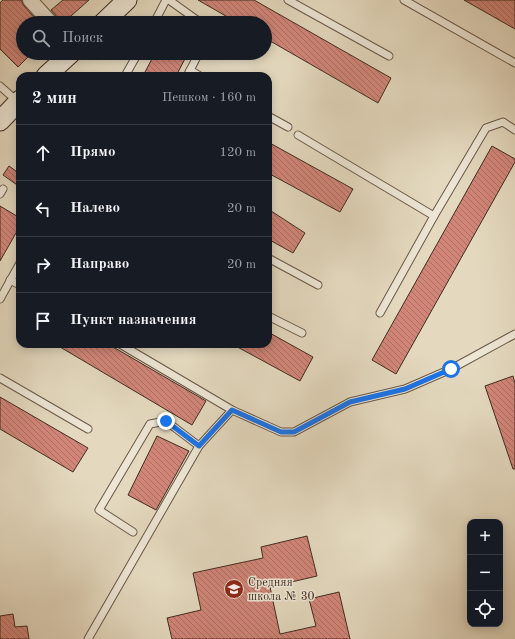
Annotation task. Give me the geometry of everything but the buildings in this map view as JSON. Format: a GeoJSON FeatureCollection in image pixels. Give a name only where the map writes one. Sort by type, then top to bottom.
{"type":"FeatureCollection","features":[{"type":"Feature","properties":{"kind":"main road"},"geometry":{"type":"LineString","coordinates":[[110,16],[127,0]]}},
{"type":"Feature","properties":{"kind":"main road"},"geometry":{"type":"LineString","coordinates":[[50,72],[63,60]]}},
{"type":"Feature","properties":{"kind":"main road"},"geometry":{"type":"LineString","coordinates":[[0,120],[16,105]]}},
{"type":"Feature","properties":{"kind":"street"},"geometry":{"type":"LineString","coordinates":[[30,0],[45,16]]}},
{"type":"Feature","properties":{"kind":"lane"},"geometry":{"type":"LineString","coordinates":[[158,16],[166,0]]}},
{"type":"Feature","properties":{"kind":"lane"},"geometry":{"type":"LineString","coordinates":[[169,0],[191,16]]}},
{"type":"Feature","properties":{"kind":"lane"},"geometry":{"type":"LineString","coordinates":[[288,0],[389,56]]}},
{"type":"Feature","properties":{"kind":"lane"},"geometry":{"type":"LineString","coordinates":[[404,0],[515,63]]}},
{"type":"Feature","properties":{"kind":"lane"},"geometry":{"type":"LineString","coordinates":[[128,72],[134,60]]}},
{"type":"Feature","properties":{"kind":"lane"},"geometry":{"type":"LineString","coordinates":[[189,72],[195,60]]}},
{"type":"Feature","properties":{"kind":"lane"},"geometry":{"type":"LineString","coordinates":[[0,86],[16,99]]}},
{"type":"Feature","properties":{"kind":"lane"},"geometry":{"type":"LineString","coordinates":[[272,118],[288,127]]}},
{"type":"Feature","properties":{"kind":"lane"},"geometry":{"type":"LineString","coordinates":[[380,313],[434,216],[486,128],[503,122],[515,130]]}},
{"type":"Feature","properties":{"kind":"lane"},"geometry":{"type":"LineString","coordinates":[[298,135],[434,216]]}},
{"type":"Feature","properties":{"kind":"lane"},"geometry":{"type":"LineString","coordinates":[[272,260],[318,285]]}},
{"type":"Feature","properties":{"kind":"lane"},"geometry":{"type":"LineString","coordinates":[[0,299],[16,270]]}},
{"type":"Feature","properties":{"kind":"lane"},"geometry":{"type":"LineString","coordinates":[[10,280],[16,283]]}},
{"type":"Feature","properties":{"kind":"lane"},"geometry":{"type":"LineString","coordinates":[[272,318],[302,333]]}},
{"type":"Feature","properties":{"kind":"lane"},"geometry":{"type":"LineString","coordinates":[[127,348],[232,410],[281,432],[294,432],[350,402],[405,389],[451,369],[515,334]]}},
{"type":"Feature","properties":{"kind":"lane"},"geometry":{"type":"LineString","coordinates":[[0,378],[88,429]]}},
{"type":"Feature","properties":{"kind":"lane"},"geometry":{"type":"LineString","coordinates":[[88,639],[199,446],[232,410]]}},
{"type":"Feature","properties":{"kind":"lane"},"geometry":{"type":"LineString","coordinates":[[133,532],[99,510],[150,424],[166,421],[199,446]]}},
{"type":"Feature","properties":{"kind":"place","name":"Средняя школа № 30"},"geometry":{"type":"Point","coordinates":[234,589]}},
{"type":"Feature","properties":{"kind":"route"},"geometry":{"type":"LineString","coordinates":[[166,421],[199,446],[232,410],[281,432],[294,432],[308,426],[350,402],[405,389],[451,369]]}}]}
